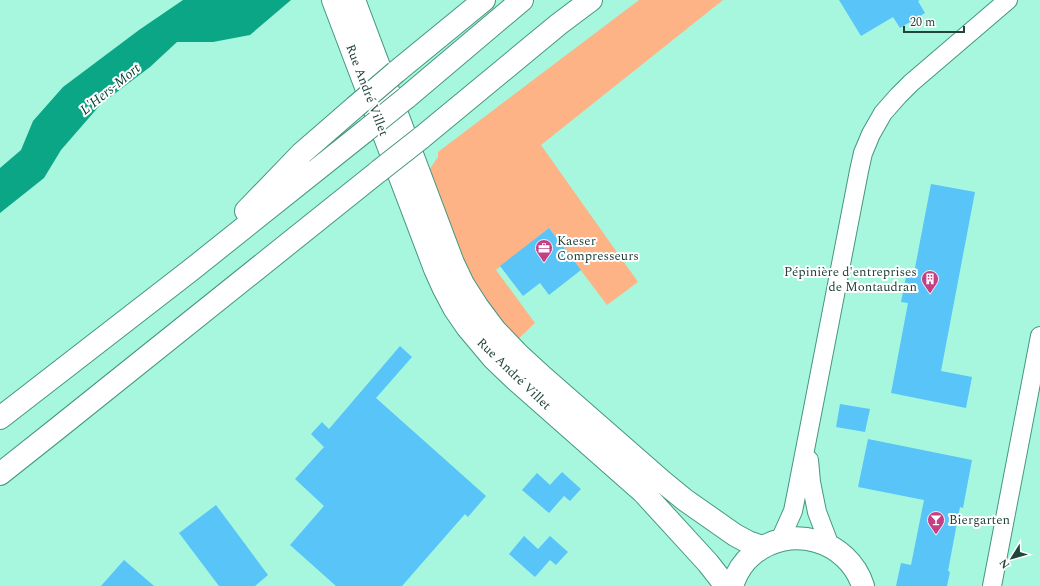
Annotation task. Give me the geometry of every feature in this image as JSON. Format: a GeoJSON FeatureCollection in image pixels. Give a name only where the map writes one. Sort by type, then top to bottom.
{"type":"FeatureCollection","features":[{"type":"Feature","properties":{"kind":"main road"},"geometry":{"type":"LineString","coordinates":[[191,270],[302,153],[396,72],[484,0]]}},
{"type":"Feature","properties":{"kind":"main road"},"geometry":{"type":"LineString","coordinates":[[0,418],[191,270],[364,132],[522,0]]}},
{"type":"Feature","properties":{"kind":"main road"},"geometry":{"type":"LineString","coordinates":[[0,474],[421,138],[590,0]]}},
{"type":"Feature","properties":{"kind":"main road","name":"Rue André Villet"},"geometry":{"type":"LineString","coordinates":[[345,4],[453,263],[463,284],[495,330],[518,354],[685,500],[748,542],[771,544]]}},
{"type":"Feature","properties":{"kind":"main road","name":"Rue André Villet"},"geometry":{"type":"LineString","coordinates":[[345,4],[435,269],[444,289],[467,327],[493,358],[516,380],[643,492],[708,563],[726,586]]}},
{"type":"Feature","properties":{"kind":"main road"},"geometry":{"type":"LineString","coordinates":[[732,586],[742,566],[751,555],[771,544],[797,538],[814,540],[830,546],[842,555],[852,566],[863,586]]}},
{"type":"Feature","properties":{"kind":"street"},"geometry":{"type":"LineString","coordinates":[[771,544],[793,511],[863,153],[871,134],[883,113],[910,83],[1008,0]]}},
{"type":"Feature","properties":{"kind":"street"},"geometry":{"type":"LineString","coordinates":[[992,586],[1040,336]]}},
{"type":"Feature","properties":{"kind":"street"},"geometry":{"type":"LineString","coordinates":[[810,425],[809,458],[811,482],[817,512],[830,546]]}},
{"type":"Feature","properties":{"kind":"shaded area"},"geometry":{"type":"Polygon","coordinates":[[[639,0],[723,0],[541,145],[638,282],[607,305],[549,228],[496,270],[535,323],[516,341],[479,296],[432,189],[435,183],[429,170],[438,157],[438,152],[639,0]]]}},
{"type":"Feature","properties":{"kind":"water","name":"L'Hers-Mort"},"geometry":{"type":"Polygon","coordinates":[[[183,0],[291,0],[250,35],[213,42],[177,42],[150,67],[101,104],[61,150],[44,178],[0,213],[0,168],[21,150],[33,121],[63,87],[139,30],[183,0]]]}},
{"type":"Feature","properties":{"kind":"building"},"geometry":{"type":"Polygon","coordinates":[[[839,0],[920,0],[918,1],[925,13],[900,28],[893,17],[861,36],[839,0]]]}},
{"type":"Feature","properties":{"kind":"building","name":"Pépinière d'entreprises de Montaudran"},"geometry":{"type":"Polygon","coordinates":[[[931,184],[975,192],[941,371],[972,377],[966,408],[891,393],[908,303],[901,302],[907,272],[914,273],[931,184]]]}},
{"type":"Feature","properties":{"kind":"building"},"geometry":{"type":"Polygon","coordinates":[[[549,228],[581,270],[549,295],[540,283],[523,296],[500,266],[549,228]]]}},
{"type":"Feature","properties":{"kind":"building"},"geometry":{"type":"Polygon","coordinates":[[[400,346],[412,357],[376,398],[486,496],[468,517],[465,514],[402,586],[336,586],[290,545],[324,506],[295,479],[324,447],[311,434],[322,422],[329,429],[400,346]]]}},
{"type":"Feature","properties":{"kind":"building"},"geometry":{"type":"Polygon","coordinates":[[[840,404],[870,409],[865,432],[836,427],[840,404]]]}},
{"type":"Feature","properties":{"kind":"building"},"geometry":{"type":"Polygon","coordinates":[[[868,439],[972,460],[963,508],[960,507],[948,571],[950,572],[947,586],[896,586],[901,563],[911,565],[924,500],[858,487],[868,439]]]}},
{"type":"Feature","properties":{"kind":"building"},"geometry":{"type":"Polygon","coordinates":[[[562,472],[581,489],[570,501],[564,496],[549,513],[522,490],[537,473],[550,485],[562,472]]]}},
{"type":"Feature","properties":{"kind":"building"},"geometry":{"type":"Polygon","coordinates":[[[216,505],[268,575],[255,586],[219,586],[179,533],[216,505]]]}},
{"type":"Feature","properties":{"kind":"building"},"geometry":{"type":"Polygon","coordinates":[[[524,536],[538,549],[550,536],[568,552],[556,565],[550,560],[535,577],[509,554],[524,536]]]}},
{"type":"Feature","properties":{"kind":"building"},"geometry":{"type":"Polygon","coordinates":[[[124,560],[154,586],[101,586],[124,560]]]}},
{"type":"Feature","properties":{"kind":"place","name":"Kaeser Compresseurs"},"geometry":{"type":"Point","coordinates":[544,263]}},
{"type":"Feature","properties":{"kind":"place","name":"Pépinière d'entreprises de Montaudran"},"geometry":{"type":"Point","coordinates":[930,294]}},
{"type":"Feature","properties":{"kind":"place","name":"Biergarten"},"geometry":{"type":"Point","coordinates":[936,535]}}]}
